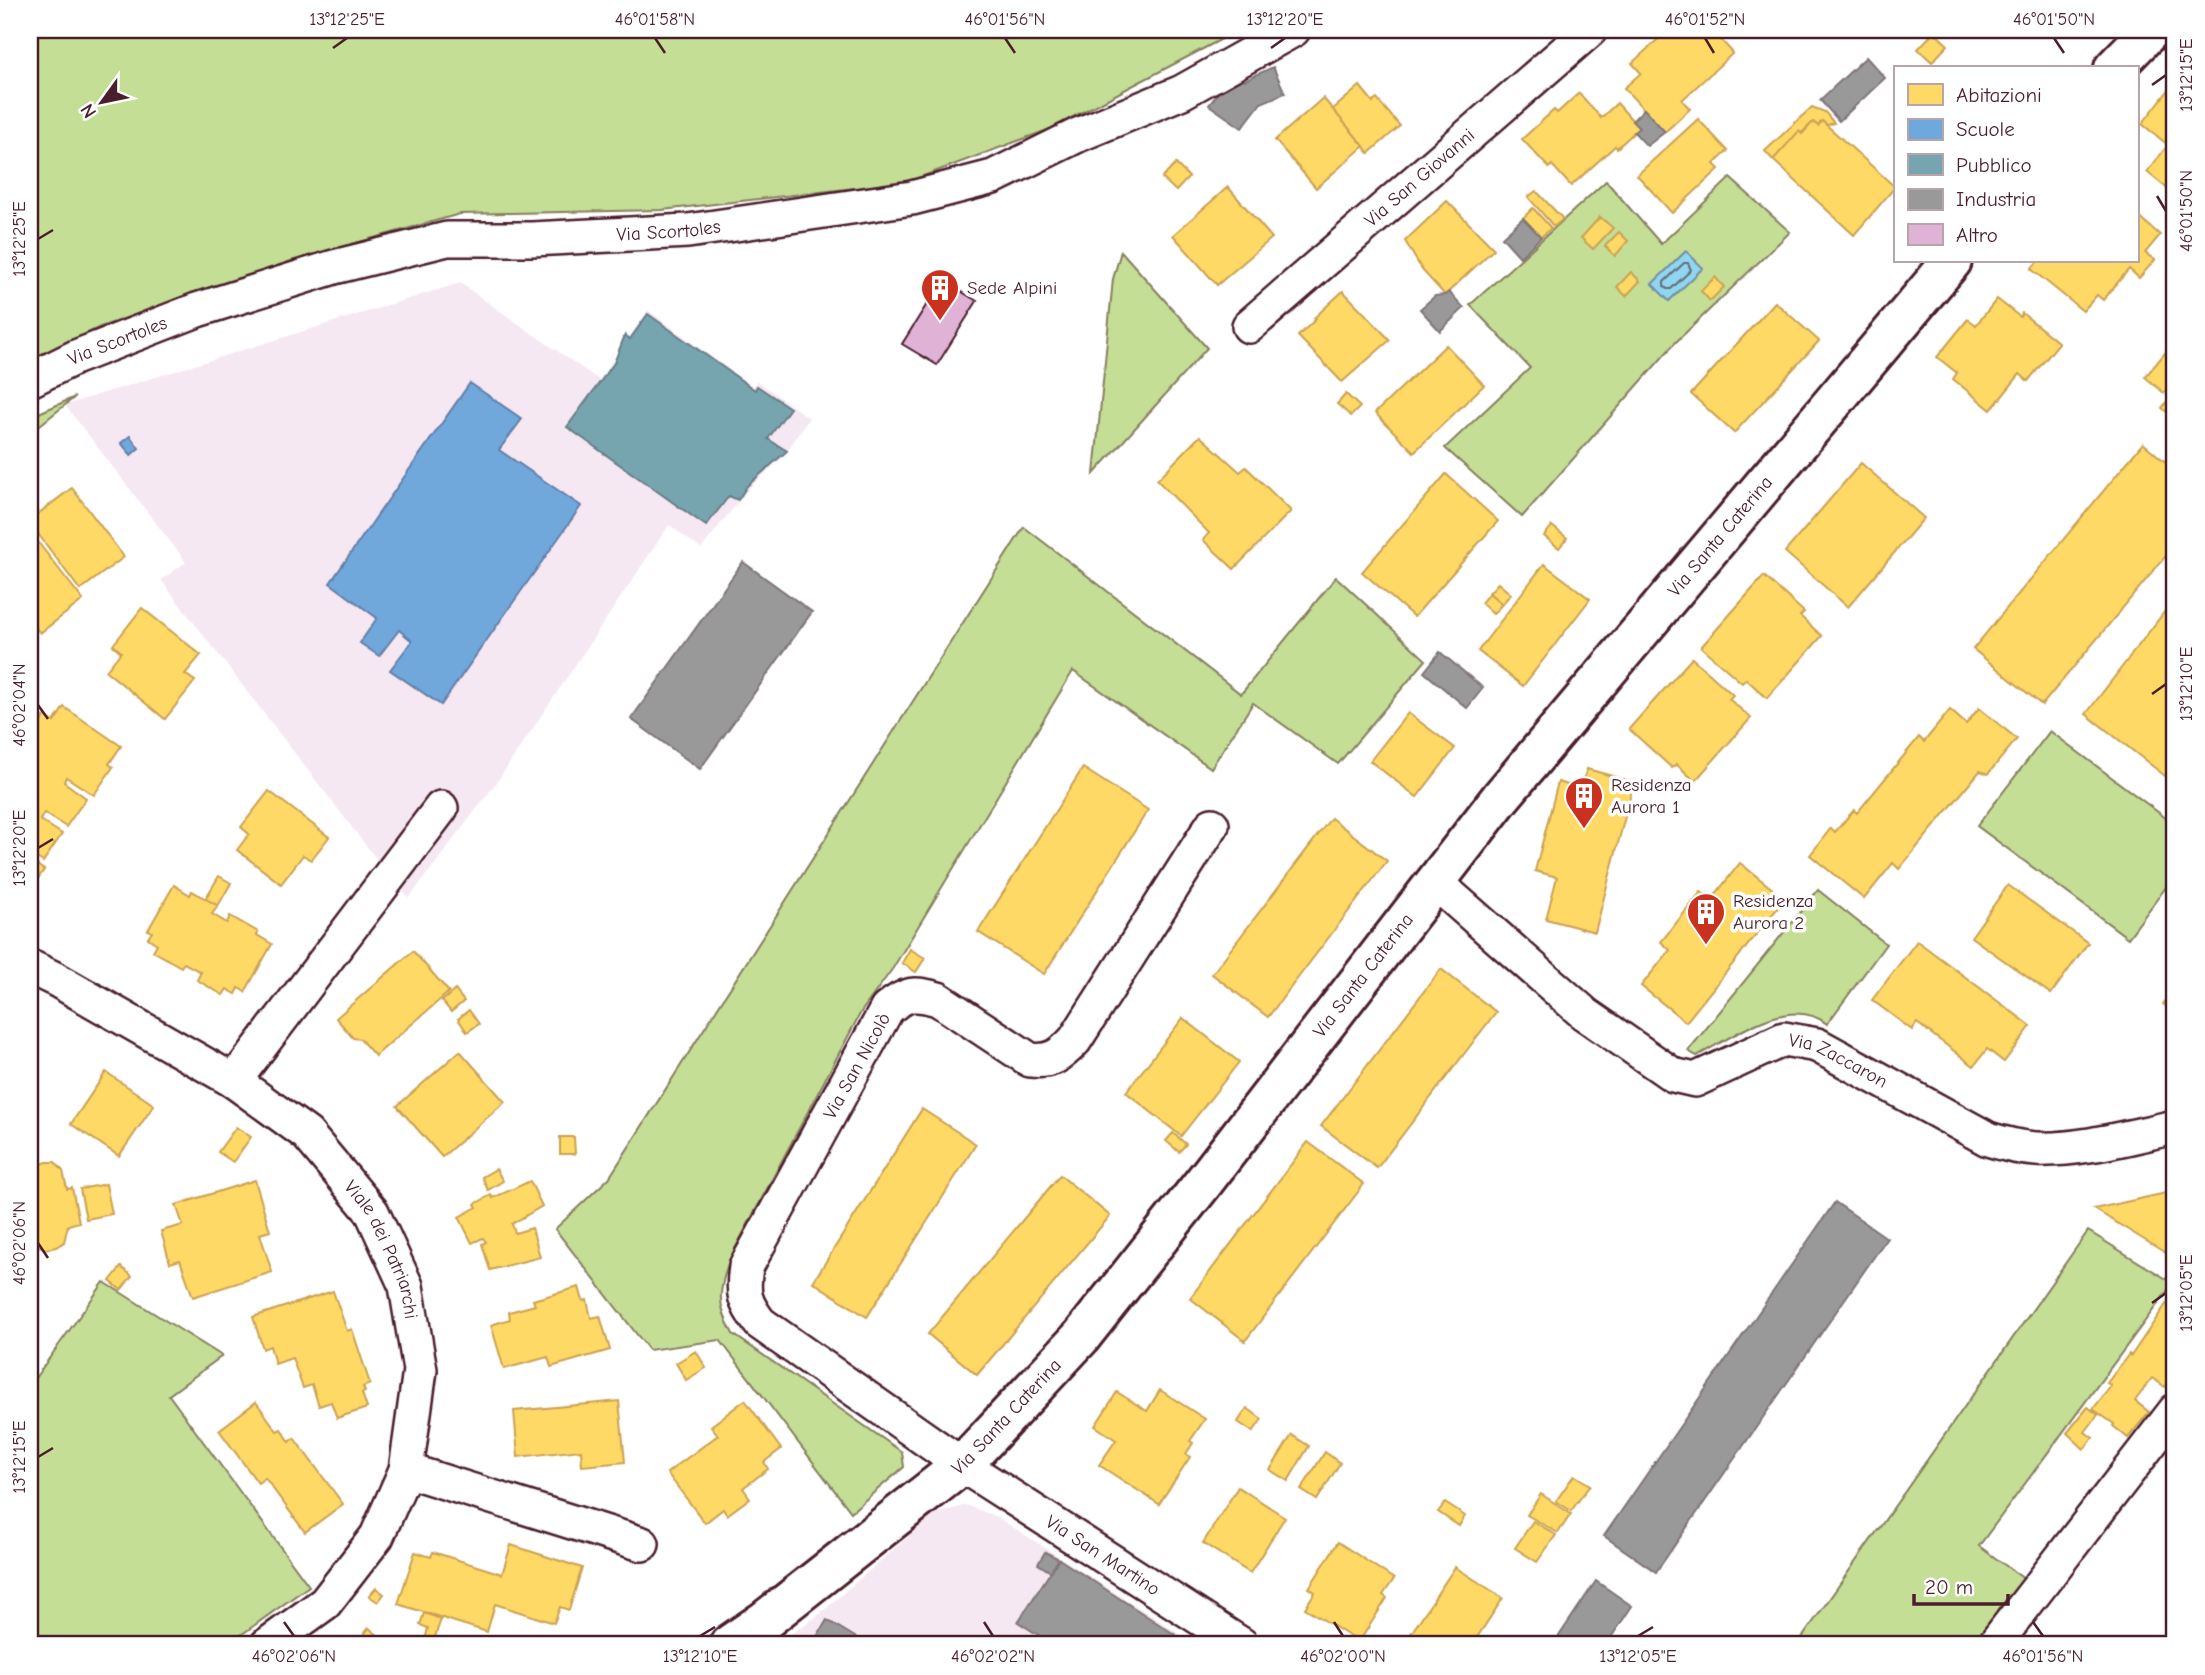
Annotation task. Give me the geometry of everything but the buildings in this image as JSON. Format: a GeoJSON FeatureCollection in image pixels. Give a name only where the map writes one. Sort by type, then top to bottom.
{"type":"FeatureCollection","features":[{"type":"Feature","properties":{"kind":"street","name":"Via Scortoles"},"geometry":{"type":"LineString","coordinates":[[30,380],[76,357],[197,310],[334,267],[447,239],[532,239],[688,231],[912,198],[993,177],[1078,135],[1182,92],[1293,30]]}},
{"type":"Feature","properties":{"kind":"street","name":"Via San Giovanni"},"geometry":{"type":"LineString","coordinates":[[1249,326],[1590,30]]}},
{"type":"Feature","properties":{"kind":"street"},"geometry":{"type":"LineString","coordinates":[[2116,66],[2151,30]]}},
{"type":"Feature","properties":{"kind":"street","name":"Via Santa Caterina"},"geometry":{"type":"LineString","coordinates":[[729,1645],[764,1621],[962,1465],[1081,1337],[1501,797],[1951,262]]}},
{"type":"Feature","properties":{"kind":"street"},"geometry":{"type":"LineString","coordinates":[[234,1081],[441,808]]}},
{"type":"Feature","properties":{"kind":"street","name":"Via San Nicolò"},"geometry":{"type":"LineString","coordinates":[[962,1465],[760,1323],[748,1307],[743,1288],[746,1267],[887,1009],[901,998],[920,994],[938,999],[1030,1060],[1045,1062],[1063,1054],[1075,1040],[1212,825]]}},
{"type":"Feature","properties":{"kind":"street","name":"Via Zaccaron"},"geometry":{"type":"LineString","coordinates":[[1435,882],[1585,1014],[1673,1075],[1695,1080],[1784,1039],[1817,1045],[1988,1139],[2010,1146],[2037,1149],[2074,1147],[2175,1128]]}},
{"type":"Feature","properties":{"kind":"street","name":"Viale dei Patriarchi"},"geometry":{"type":"LineString","coordinates":[[30,967],[234,1081],[307,1134],[372,1212],[406,1286],[420,1370],[406,1470],[377,1536],[326,1603],[267,1645]]}},
{"type":"Feature","properties":{"kind":"street"},"geometry":{"type":"LineString","coordinates":[[1994,1645],[2175,1411]]}},
{"type":"Feature","properties":{"kind":"street","name":"Via San Martino"},"geometry":{"type":"LineString","coordinates":[[962,1465],[1242,1645]]}},
{"type":"Feature","properties":{"kind":"street"},"geometry":{"type":"LineString","coordinates":[[406,1470],[642,1544]]}},
{"type":"Feature","properties":{"kind":"shaded area"},"geometry":{"type":"Polygon","coordinates":[[[460,283],[599,380],[648,310],[753,387],[757,381],[809,418],[784,456],[749,488],[701,549],[669,525],[497,782],[409,898],[161,580],[186,562],[65,405],[460,283]]]}},
{"type":"Feature","properties":{"kind":"shaded area"},"geometry":{"type":"Polygon","coordinates":[[[966,1505],[997,1517],[1197,1645],[774,1645],[816,1617],[933,1515],[966,1505]]]}},
{"type":"Feature","properties":{"kind":"green space"},"geometry":{"type":"Polygon","coordinates":[[[30,30],[1239,30],[1050,129],[907,182],[662,210],[460,214],[291,261],[100,327],[30,362],[30,30]]]}},
{"type":"Feature","properties":{"kind":"green space"},"geometry":{"type":"Polygon","coordinates":[[[1730,178],[1790,232],[1675,343],[1522,517],[1445,448],[1530,368],[1470,305],[1606,181],[1661,244],[1730,178]]]}},
{"type":"Feature","properties":{"kind":"green space"},"geometry":{"type":"Polygon","coordinates":[[[1121,251],[1207,348],[1094,474],[1113,279],[1121,251]]]}},
{"type":"Feature","properties":{"kind":"green space"},"geometry":{"type":"Polygon","coordinates":[[[75,397],[30,433],[30,417],[75,397]]]}},
{"type":"Feature","properties":{"kind":"green space"},"geometry":{"type":"Polygon","coordinates":[[[1024,527],[1241,694],[1336,577],[1426,660],[1338,764],[1253,703],[1211,768],[1073,671],[893,968],[861,1012],[729,1260],[723,1281],[722,1306],[733,1334],[902,1452],[904,1467],[851,1512],[720,1340],[649,1350],[555,1229],[609,1178],[1024,527]]]}},
{"type":"Feature","properties":{"kind":"green space"},"geometry":{"type":"Polygon","coordinates":[[[2050,731],[2175,825],[2175,875],[2128,938],[1977,826],[2050,731]]]}},
{"type":"Feature","properties":{"kind":"green space"},"geometry":{"type":"Polygon","coordinates":[[[1818,890],[1886,944],[1827,1024],[1812,1016],[1796,1013],[1779,1016],[1743,1030],[1697,1056],[1688,1051],[1818,890]]]}},
{"type":"Feature","properties":{"kind":"green space"},"geometry":{"type":"Polygon","coordinates":[[[2088,1231],[2173,1283],[1979,1546],[2028,1582],[1977,1645],[1797,1645],[2088,1231]]]}},
{"type":"Feature","properties":{"kind":"green space"},"geometry":{"type":"Polygon","coordinates":[[[104,1282],[222,1356],[169,1395],[309,1586],[227,1645],[30,1645],[30,1385],[104,1282]]]}},
{"type":"Feature","properties":{"kind":"water"},"geometry":{"type":"Polygon","coordinates":[[[1686,251],[1703,268],[1669,301],[1652,284],[1686,251]]]}},
{"type":"Feature","properties":{"kind":"place","name":"Sede Alpini"},"geometry":{"type":"Point","coordinates":[940,322]}},
{"type":"Feature","properties":{"kind":"place","name":"Residenza Aurora 1"},"geometry":{"type":"Point","coordinates":[1584,830]}},
{"type":"Feature","properties":{"kind":"place","name":"Residenza Aurora 2"},"geometry":{"type":"Point","coordinates":[1706,946]}}]}
